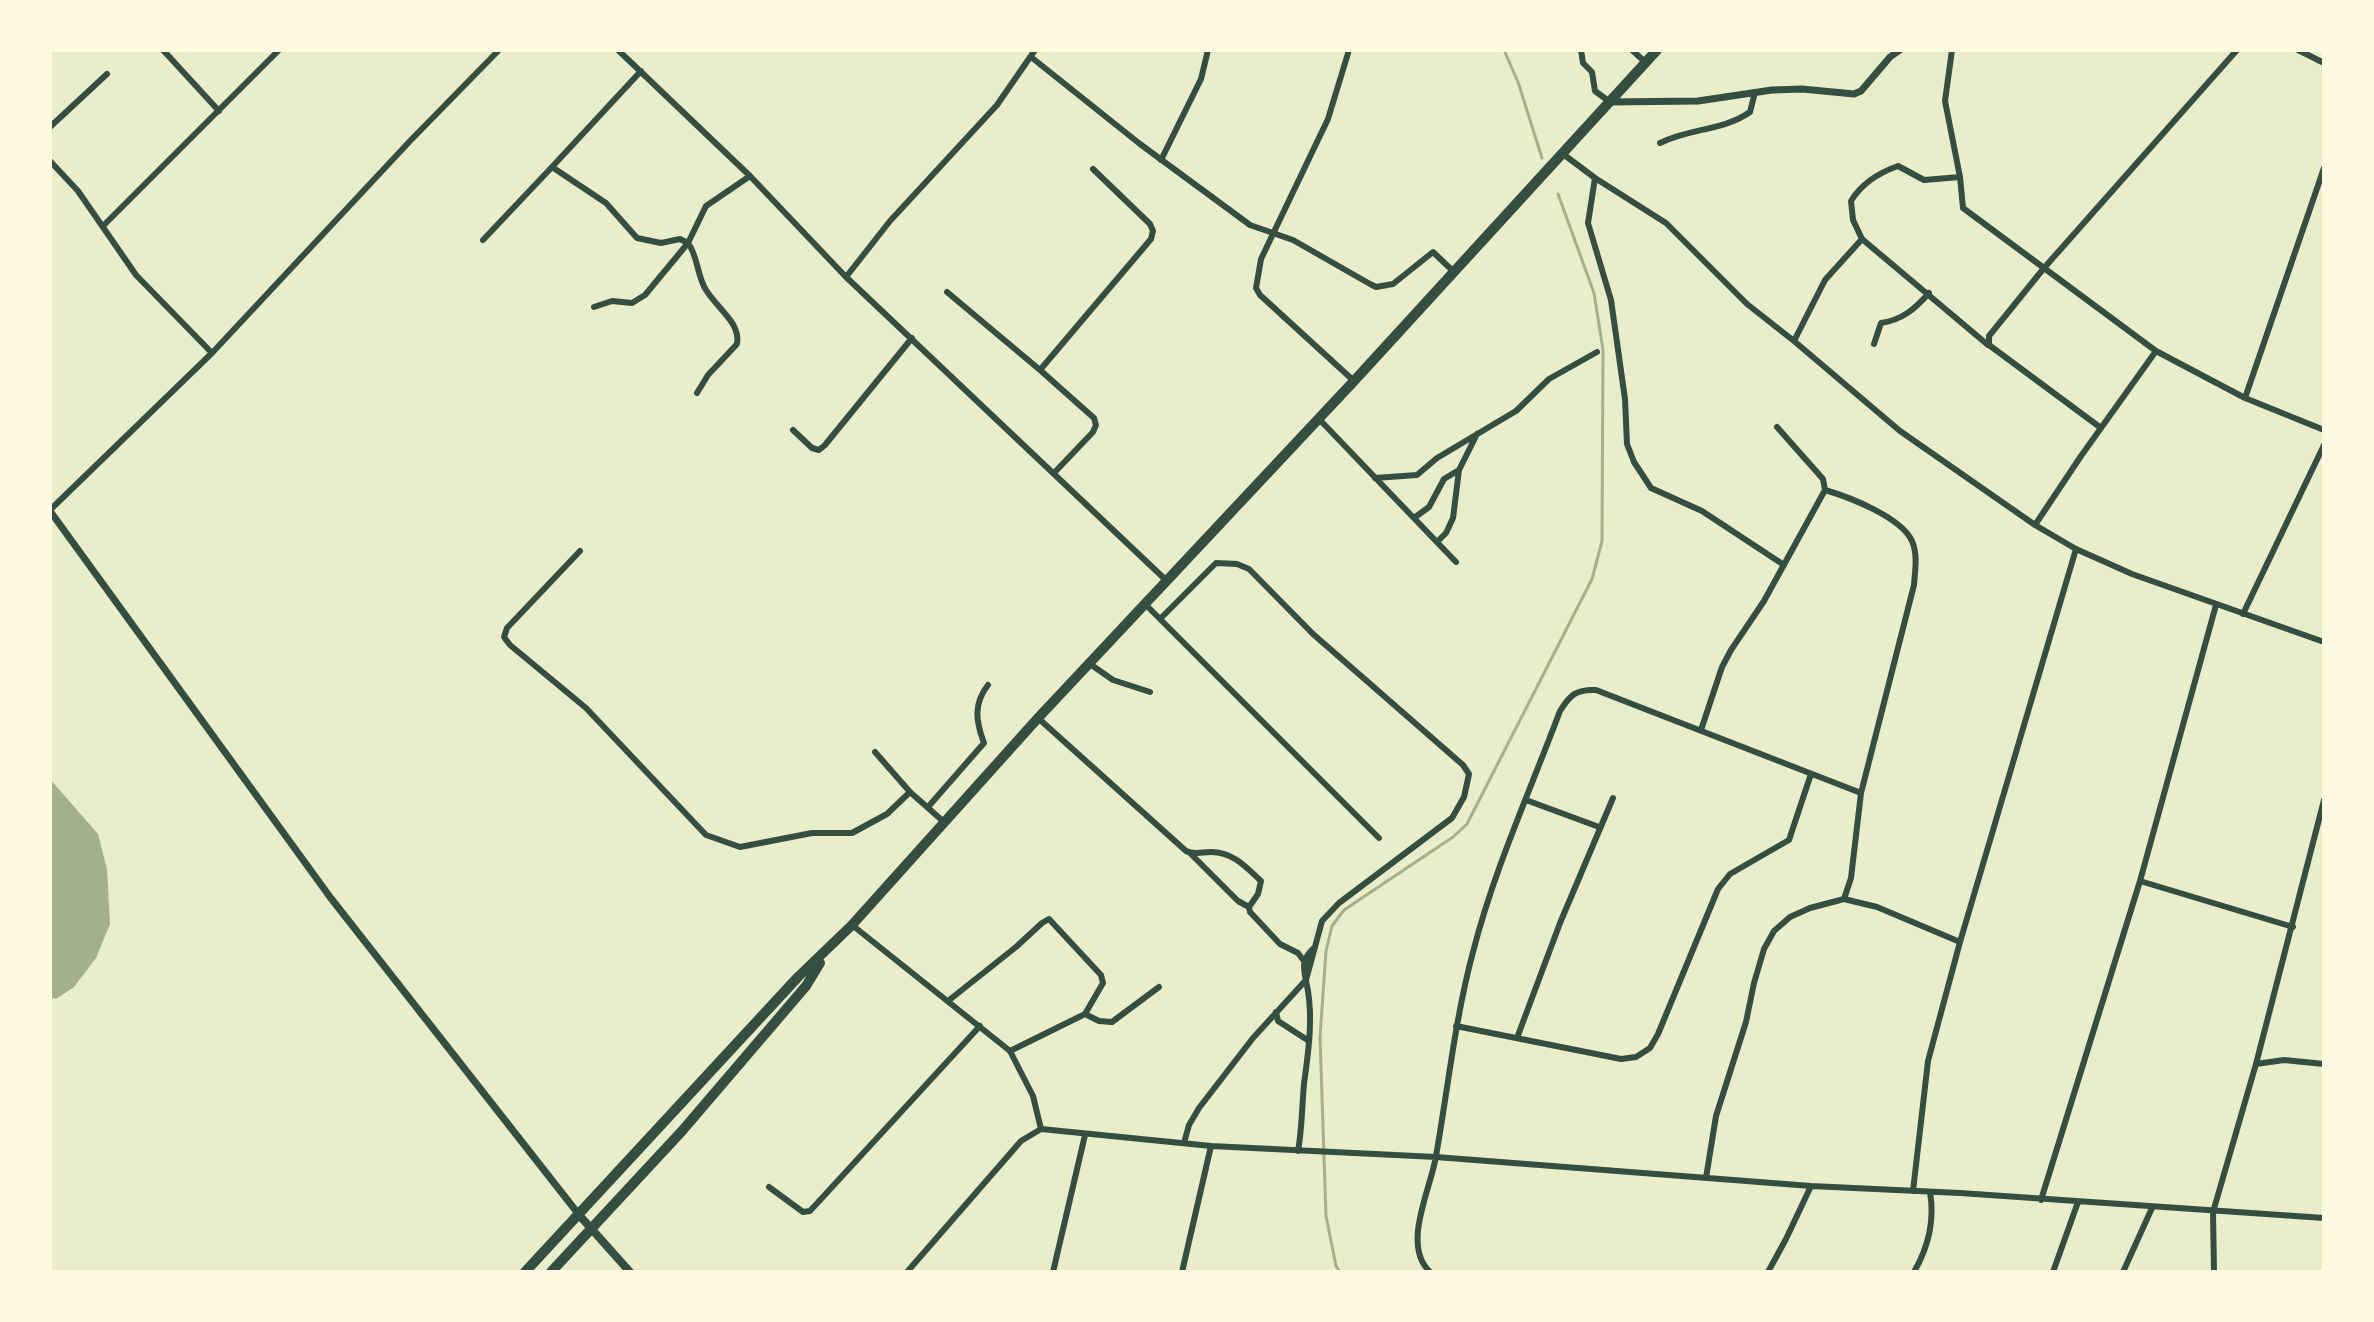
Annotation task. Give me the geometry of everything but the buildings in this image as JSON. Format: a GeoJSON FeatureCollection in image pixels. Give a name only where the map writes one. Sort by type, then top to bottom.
{"type":"FeatureCollection","features":[{"type":"Feature","properties":{"kind":"highway"},"geometry":{"type":"LineString","coordinates":[[525,1272],[747,1032],[852,925],[1038,718],[1168,582],[1657,50]]}},
{"type":"Feature","properties":{"kind":"highway"},"geometry":{"type":"LineString","coordinates":[[551,1272],[633,1186],[740,1064],[806,986],[830,948]]}},
{"type":"Feature","properties":{"kind":"main road"},"geometry":{"type":"LineString","coordinates":[[580,1216],[630,1272]]}},
{"type":"Feature","properties":{"kind":"street"},"geometry":{"type":"LineString","coordinates":[[163,50],[219,111]]}},
{"type":"Feature","properties":{"kind":"street"},"geometry":{"type":"LineString","coordinates":[[103,226],[279,50]]}},
{"type":"Feature","properties":{"kind":"street"},"geometry":{"type":"LineString","coordinates":[[499,50],[212,353],[50,511],[330,897],[580,1216]]}},
{"type":"Feature","properties":{"kind":"street"},"geometry":{"type":"LineString","coordinates":[[618,50],[750,176],[846,277],[1168,582]]}},
{"type":"Feature","properties":{"kind":"street"},"geometry":{"type":"LineString","coordinates":[[1161,160],[1201,79],[1208,50]]}},
{"type":"Feature","properties":{"kind":"street"},"geometry":{"type":"LineString","coordinates":[[1349,50],[1328,119],[1261,259],[1256,288],[1354,381]]}},
{"type":"Feature","properties":{"kind":"street"},"geometry":{"type":"LineString","coordinates":[[1581,50],[1583,63],[1592,72],[1595,91],[1610,102],[1698,101],[1755,92],[1802,89],[1854,94],[1861,91],[1890,57],[1900,50]]}},
{"type":"Feature","properties":{"kind":"street"},"geometry":{"type":"LineString","coordinates":[[1632,50],[1646,63]]}},
{"type":"Feature","properties":{"kind":"street"},"geometry":{"type":"LineString","coordinates":[[1952,50],[1945,101],[1963,208],[2156,351],[2245,398],[2324,430]]}},
{"type":"Feature","properties":{"kind":"street"},"geometry":{"type":"LineString","coordinates":[[1989,345],[1989,336],[2044,268],[2237,50]]}},
{"type":"Feature","properties":{"kind":"street"},"geometry":{"type":"LineString","coordinates":[[2298,50],[2324,63]]}},
{"type":"Feature","properties":{"kind":"street"},"geometry":{"type":"LineString","coordinates":[[846,277],[890,221],[997,105],[1033,53],[1161,160],[1250,225],[1318,254],[1376,287],[1393,284],[1433,252],[1454,272]]}},
{"type":"Feature","properties":{"kind":"street"},"geometry":{"type":"LineString","coordinates":[[483,240],[641,71]]}},
{"type":"Feature","properties":{"kind":"street"},"geometry":{"type":"LineString","coordinates":[[50,127],[107,74]]}},
{"type":"Feature","properties":{"kind":"street"},"geometry":{"type":"LineString","coordinates":[[1660,143],[1678,134],[1735,122],[1750,112],[1755,92]]}},
{"type":"Feature","properties":{"kind":"street"},"geometry":{"type":"LineString","coordinates":[[1563,154],[1666,223],[1736,294],[1900,431],[2035,525],[2076,549],[2132,574],[2324,642]]}},
{"type":"Feature","properties":{"kind":"street"},"geometry":{"type":"LineString","coordinates":[[50,161],[78,191],[136,275],[212,353]]}},
{"type":"Feature","properties":{"kind":"street"},"geometry":{"type":"LineString","coordinates":[[1960,177],[1924,180],[1898,166],[1882,171],[1859,188],[1851,201],[1853,220],[1862,239],[1989,345],[2101,428]]}},
{"type":"Feature","properties":{"kind":"street"},"geometry":{"type":"LineString","coordinates":[[552,167],[606,203],[637,238],[661,243],[680,239],[688,243],[704,287],[737,327],[738,339],[697,393]]}},
{"type":"Feature","properties":{"kind":"street"},"geometry":{"type":"LineString","coordinates":[[2245,398],[2324,168]]}},
{"type":"Feature","properties":{"kind":"street"},"geometry":{"type":"LineString","coordinates":[[1040,370],[1151,239],[1153,231],[1150,224],[1093,169]]}},
{"type":"Feature","properties":{"kind":"street"},"geometry":{"type":"LineString","coordinates":[[594,307],[612,301],[632,303],[645,295],[688,243],[706,206],[750,176]]}},
{"type":"Feature","properties":{"kind":"street"},"geometry":{"type":"LineString","coordinates":[[1595,178],[1588,223],[1611,300],[1625,399],[1627,444],[1634,462],[1651,488],[1702,511],[1784,565]]}},
{"type":"Feature","properties":{"kind":"street"},"geometry":{"type":"LineString","coordinates":[[1794,341],[1825,280],[1862,239]]}},
{"type":"Feature","properties":{"kind":"street"},"geometry":{"type":"LineString","coordinates":[[947,292],[1094,418],[1096,425],[1093,432],[1054,473]]}},
{"type":"Feature","properties":{"kind":"street"},"geometry":{"type":"LineString","coordinates":[[1874,344],[1881,323],[1898,320],[1929,293]]}},
{"type":"Feature","properties":{"kind":"street"},"geometry":{"type":"LineString","coordinates":[[793,430],[812,448],[819,450],[912,338]]}},
{"type":"Feature","properties":{"kind":"street"},"geometry":{"type":"LineString","coordinates":[[2035,525],[2156,351]]}},
{"type":"Feature","properties":{"kind":"street"},"geometry":{"type":"LineString","coordinates":[[1375,478],[1417,475],[1437,458],[1516,411],[1549,379],[1597,352]]}},
{"type":"Feature","properties":{"kind":"street"},"geometry":{"type":"LineString","coordinates":[[1319,419],[1456,562]]}},
{"type":"Feature","properties":{"kind":"street"},"geometry":{"type":"LineString","coordinates":[[1701,730],[1722,667],[1825,490],[1823,479],[1777,427]]}},
{"type":"Feature","properties":{"kind":"street"},"geometry":{"type":"LineString","coordinates":[[1437,542],[1446,533],[1453,518],[1459,470],[1477,434]]}},
{"type":"Feature","properties":{"kind":"street"},"geometry":{"type":"LineString","coordinates":[[2243,614],[2324,445]]}},
{"type":"Feature","properties":{"kind":"street"},"geometry":{"type":"LineString","coordinates":[[1414,518],[1429,507],[1444,479],[1459,470]]}},
{"type":"Feature","properties":{"kind":"street"},"geometry":{"type":"LineString","coordinates":[[1825,490],[1863,502],[1900,527],[1911,539],[1916,557],[1914,585],[1861,793],[1851,878],[1844,899]]}},
{"type":"Feature","properties":{"kind":"street"},"geometry":{"type":"LineString","coordinates":[[1913,1191],[1928,1061],[2076,549]]}},
{"type":"Feature","properties":{"kind":"street"},"geometry":{"type":"LineString","coordinates":[[580,551],[507,628],[504,637],[586,708],[706,835],[740,847],[812,833],[852,833],[887,814],[910,792]]}},
{"type":"Feature","properties":{"kind":"street"},"geometry":{"type":"LineString","coordinates":[[1161,618],[1216,563],[1237,564],[1249,569],[1313,634],[1463,765],[1469,774],[1464,797],[1452,818],[1339,903],[1322,921],[1306,980],[1276,1012],[1199,1108],[1189,1125],[1184,1143]]}},
{"type":"Feature","properties":{"kind":"street"},"geometry":{"type":"LineString","coordinates":[[1146,605],[1379,838]]}},
{"type":"Feature","properties":{"kind":"street"},"geometry":{"type":"LineString","coordinates":[[2041,1200],[2140,881],[2216,605]]}},
{"type":"Feature","properties":{"kind":"street"},"geometry":{"type":"LineString","coordinates":[[1090,664],[1113,680],[1150,692]]}},
{"type":"Feature","properties":{"kind":"street"},"geometry":{"type":"LineString","coordinates":[[928,807],[984,743],[978,728],[977,706],[988,685]]}},
{"type":"Feature","properties":{"kind":"street"},"geometry":{"type":"LineString","coordinates":[[1430,1272],[1422,1263],[1417,1223],[1436,1157],[1456,1026],[1473,952],[1495,881],[1560,711],[1569,696],[1582,689],[1596,690],[1861,793]]}},
{"type":"Feature","properties":{"kind":"street"},"geometry":{"type":"LineString","coordinates":[[1038,718],[1190,853],[1238,901],[1249,907],[1250,912],[1280,944],[1298,953],[1304,961]]}},
{"type":"Feature","properties":{"kind":"street"},"geometry":{"type":"LineString","coordinates":[[875,752],[910,792],[944,822]]}},
{"type":"Feature","properties":{"kind":"street"},"geometry":{"type":"LineString","coordinates":[[1456,1026],[1621,1059],[1636,1057],[1650,1048],[1682,980],[1718,889],[1730,874],[1789,840],[1811,774]]}},
{"type":"Feature","properties":{"kind":"street"},"geometry":{"type":"LineString","coordinates":[[1517,1038],[1613,798]]}},
{"type":"Feature","properties":{"kind":"street"},"geometry":{"type":"LineString","coordinates":[[1526,800],[1599,827]]}},
{"type":"Feature","properties":{"kind":"street"},"geometry":{"type":"LineString","coordinates":[[2214,1272],[2213,1212],[2293,927],[2324,800]]}},
{"type":"Feature","properties":{"kind":"street"},"geometry":{"type":"LineString","coordinates":[[2314,834],[2324,836]]}},
{"type":"Feature","properties":{"kind":"street"},"geometry":{"type":"LineString","coordinates":[[1190,853],[1221,853],[1239,861],[1261,881],[1258,894],[1249,907]]}},
{"type":"Feature","properties":{"kind":"street"},"geometry":{"type":"LineString","coordinates":[[2140,881],[2293,927]]}},
{"type":"Feature","properties":{"kind":"street"},"geometry":{"type":"LineString","coordinates":[[1706,1178],[1716,1116],[1746,1022],[1764,949],[1774,931],[1790,917],[1844,899],[1877,907],[1960,942]]}},
{"type":"Feature","properties":{"kind":"street"},"geometry":{"type":"LineString","coordinates":[[948,1001],[1049,919],[1101,975],[1103,983],[1085,1014],[1010,1051]]}},
{"type":"Feature","properties":{"kind":"street"},"geometry":{"type":"LineString","coordinates":[[852,925],[1010,1051],[1033,1096],[1041,1129]]}},
{"type":"Feature","properties":{"kind":"street"},"geometry":{"type":"LineString","coordinates":[[1301,1152],[1309,1041],[1309,995],[1304,961],[1306,954],[1318,944]]}},
{"type":"Feature","properties":{"kind":"street"},"geometry":{"type":"LineString","coordinates":[[1085,1014],[1099,1021],[1112,1022],[1159,987]]}},
{"type":"Feature","properties":{"kind":"street"},"geometry":{"type":"LineString","coordinates":[[1276,1012],[1278,1021],[1309,1041]]}},
{"type":"Feature","properties":{"kind":"street"},"geometry":{"type":"LineString","coordinates":[[769,1187],[803,1212],[810,1211],[980,1026]]}},
{"type":"Feature","properties":{"kind":"street"},"geometry":{"type":"LineString","coordinates":[[2256,1064],[2284,1060],[2324,1064]]}},
{"type":"Feature","properties":{"kind":"street"},"geometry":{"type":"LineString","coordinates":[[907,1272],[1021,1141],[1041,1129],[1211,1146],[1436,1157],[1811,1186],[2324,1218]]}},
{"type":"Feature","properties":{"kind":"street"},"geometry":{"type":"LineString","coordinates":[[1053,1272],[1085,1135]]}},
{"type":"Feature","properties":{"kind":"street"},"geometry":{"type":"LineString","coordinates":[[1182,1272],[1211,1146]]}},
{"type":"Feature","properties":{"kind":"street"},"geometry":{"type":"LineString","coordinates":[[1768,1272],[1811,1186]]}},
{"type":"Feature","properties":{"kind":"street"},"geometry":{"type":"LineString","coordinates":[[1914,1272],[1931,1234],[1934,1213],[1930,1192]]}},
{"type":"Feature","properties":{"kind":"street"},"geometry":{"type":"LineString","coordinates":[[2053,1272],[2078,1202]]}},
{"type":"Feature","properties":{"kind":"street"},"geometry":{"type":"LineString","coordinates":[[2123,1272],[2152,1208]]}},
{"type":"Feature","properties":{"kind":"shaded area"},"geometry":{"type":"Polygon","coordinates":[[[50,779],[98,834],[107,869],[110,924],[96,958],[74,987],[56,999],[50,997],[50,779]]]}},
{"type":"Feature","properties":{"kind":"waterway"},"geometry":{"type":"LineString","coordinates":[[1504,50],[1518,82],[1542,158]]}},
{"type":"Feature","properties":{"kind":"waterway"},"geometry":{"type":"LineString","coordinates":[[1340,1272],[1336,1266],[1326,1216],[1320,1037],[1326,951],[1332,926],[1344,910],[1453,837],[1467,824],[1592,579],[1602,541],[1603,350],[1594,293],[1558,194]]}}]}
